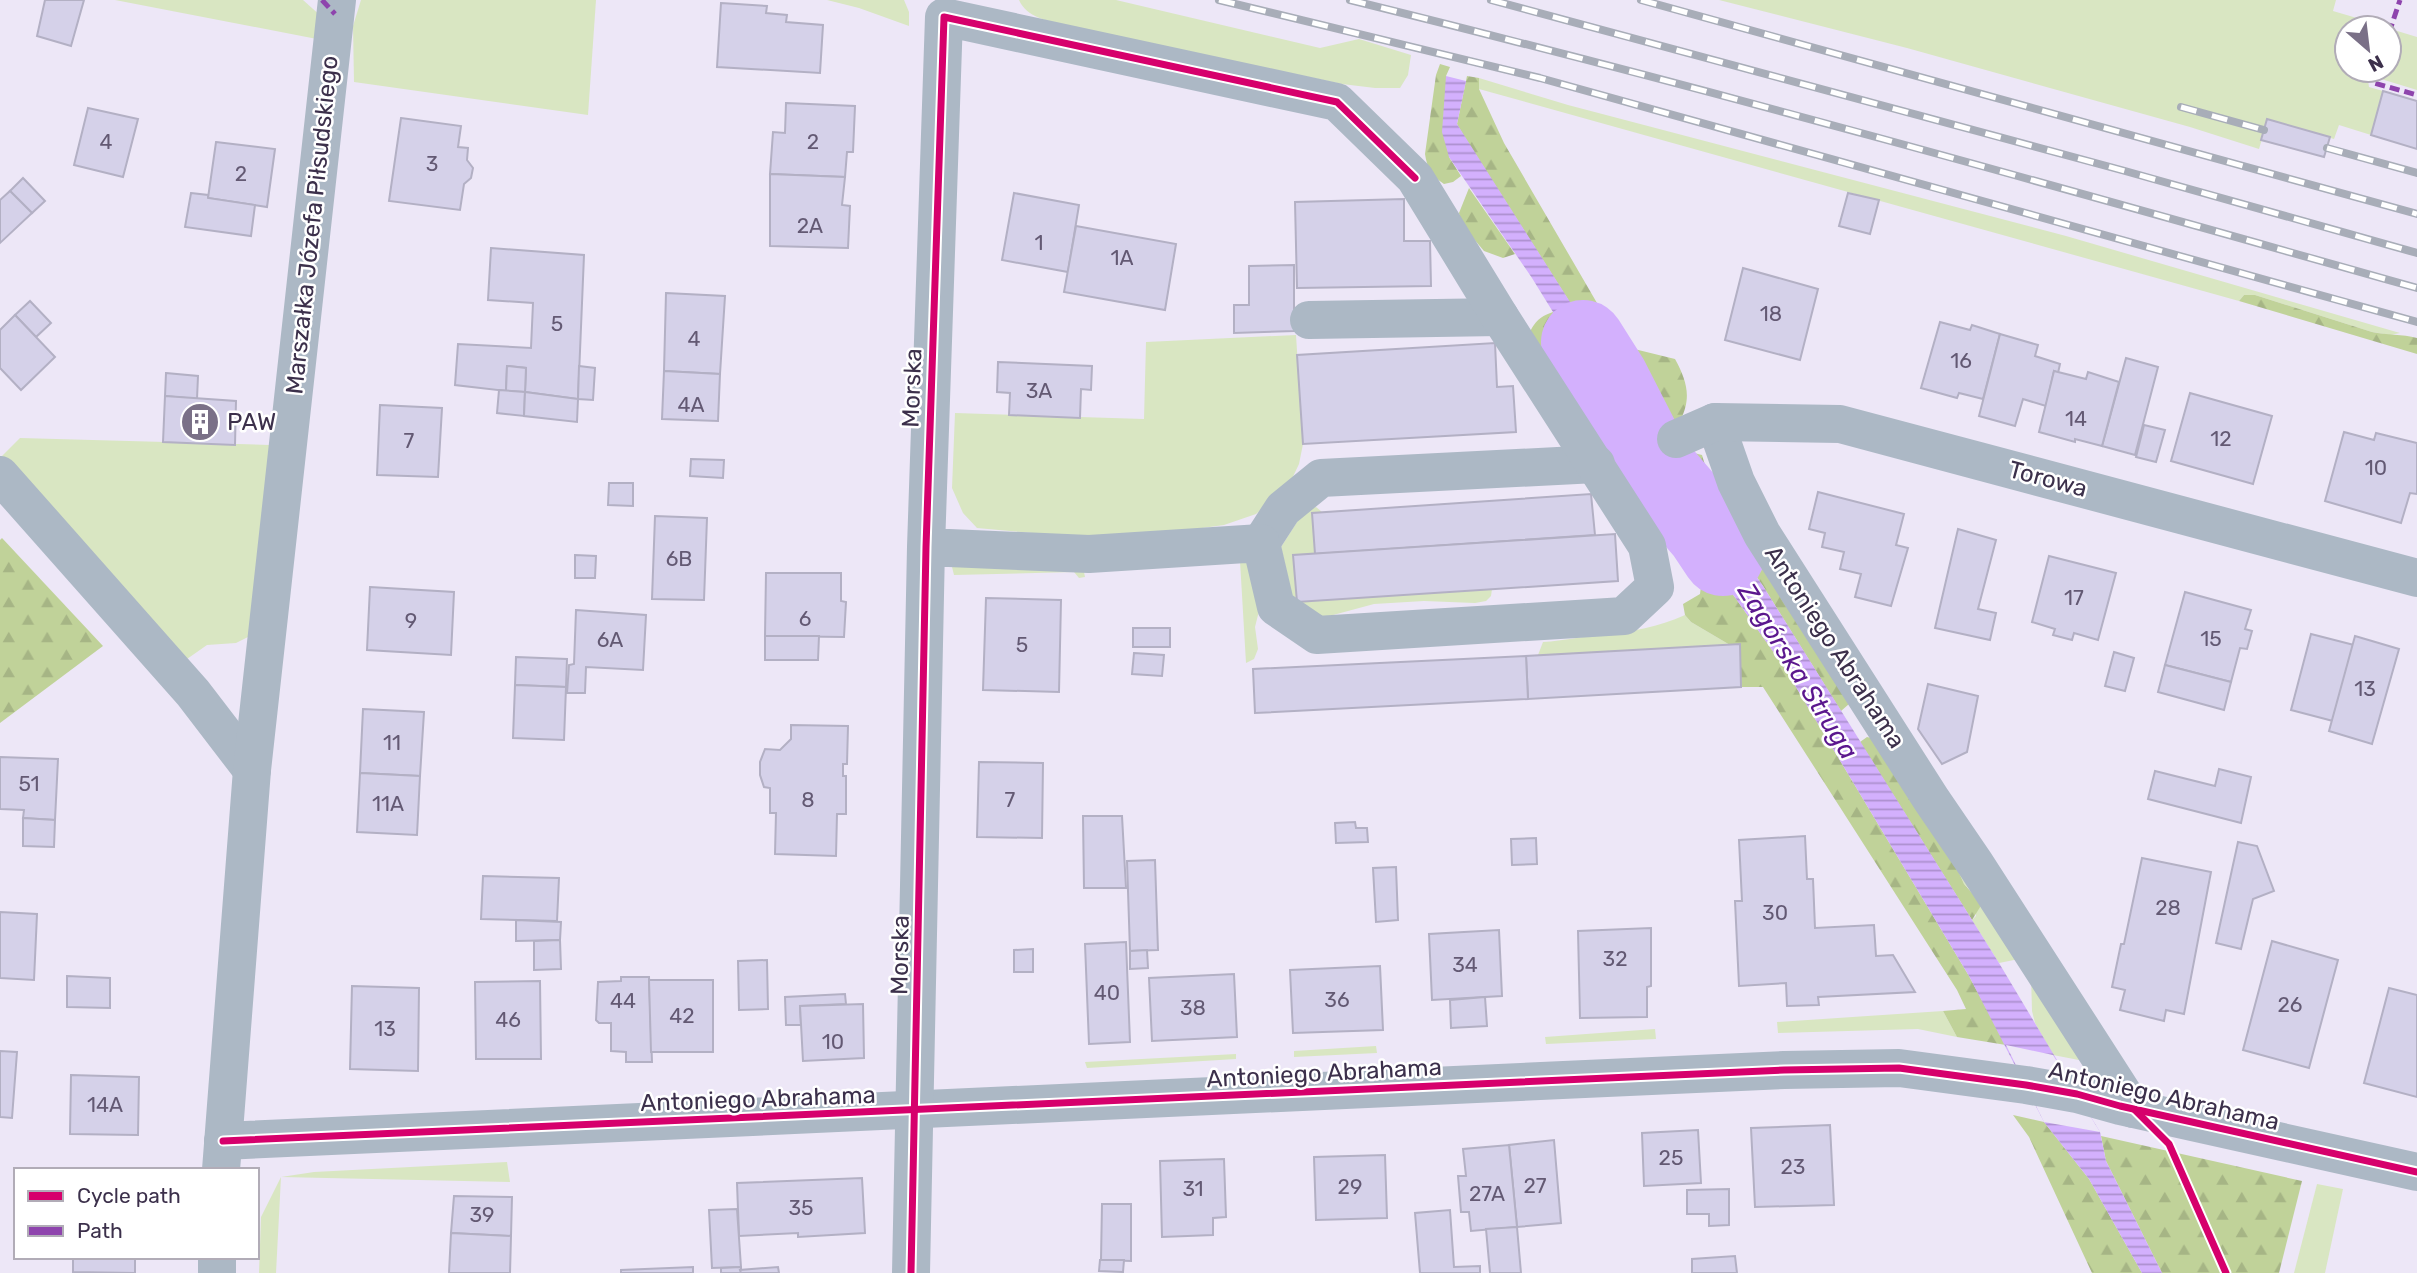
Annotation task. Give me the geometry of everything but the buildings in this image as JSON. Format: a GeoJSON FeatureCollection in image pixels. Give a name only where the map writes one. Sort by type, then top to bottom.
{"type":"FeatureCollection","features":[{"type":"Feature","properties":{"kind":"street","name":"Marszałka Józefa Piłsudskiego"},"geometry":{"type":"LineString","coordinates":[[222,1155],[252,770],[336,7]]}},
{"type":"Feature","properties":{"kind":"street","name":"Morska"},"geometry":{"type":"LineString","coordinates":[[911,1273],[937,8],[1338,102],[1415,178],[1500,317],[1647,546],[1655,587],[1625,616],[1317,635],[1276,607],[1261,543]]}},
{"type":"Feature","properties":{"kind":"street"},"geometry":{"type":"LineString","coordinates":[[1309,320],[1500,317]]}},
{"type":"Feature","properties":{"kind":"street","name":"Torowa"},"geometry":{"type":"LineString","coordinates":[[1676,439],[1715,422],[1840,424],[2417,578]]}},
{"type":"Feature","properties":{"kind":"street","name":"Antoniego Abrahama"},"geometry":{"type":"LineString","coordinates":[[1715,422],[1736,482],[1762,534],[2133,1109]]}},
{"type":"Feature","properties":{"kind":"street"},"geometry":{"type":"LineString","coordinates":[[926,547],[1089,554],[1261,543],[1283,509],[1321,478],[1596,464]]}},
{"type":"Feature","properties":{"kind":"street"},"geometry":{"type":"LineString","coordinates":[[0,475],[193,693],[252,770]]}},
{"type":"Feature","properties":{"kind":"street","name":"Antoniego Abrahama"},"geometry":{"type":"LineString","coordinates":[[222,1155],[916,1111],[1797,1070],[1899,1068],[2077,1094],[2417,1172]]}},
{"type":"Feature","properties":{"kind":"green space"},"geometry":{"type":"Polygon","coordinates":[[[115,0],[303,0],[322,17],[322,40],[115,0]]]}},
{"type":"Feature","properties":{"kind":"green space"},"geometry":{"type":"Polygon","coordinates":[[[361,0],[596,0],[588,115],[354,82],[353,26],[361,0]]]}},
{"type":"Feature","properties":{"kind":"green space"},"geometry":{"type":"Polygon","coordinates":[[[827,0],[904,0],[909,12],[909,26],[859,8],[827,0]]]}},
{"type":"Feature","properties":{"kind":"green space"},"geometry":{"type":"Polygon","coordinates":[[[1019,0],[1116,0],[1320,48],[1359,39],[1411,55],[1408,75],[1400,88],[1342,84],[1044,20],[1027,11],[1019,0]]]}},
{"type":"Feature","properties":{"kind":"green space"},"geometry":{"type":"Polygon","coordinates":[[[1719,0],[2336,0],[2333,11],[2343,14],[2333,14],[2333,84],[2369,84],[2369,87],[2383,91],[2371,135],[2339,125],[2334,139],[2268,119],[2259,149],[2190,127],[1907,48],[1719,0]]]}},
{"type":"Feature","properties":{"kind":"green space"},"geometry":{"type":"Polygon","coordinates":[[[2403,33],[2417,37],[2417,90],[2397,84],[2403,84],[2403,33]]]}},
{"type":"Feature","properties":{"kind":"green space"},"geometry":{"type":"Polygon","coordinates":[[[1440,64],[1450,67],[1446,76],[1449,157],[1461,176],[1444,184],[1431,171],[1425,154],[1436,75],[1440,64]]]}},
{"type":"Feature","properties":{"kind":"green space"},"geometry":{"type":"Polygon","coordinates":[[[1467,76],[1479,78],[1479,89],[1504,143],[1622,346],[1675,359],[1683,375],[1687,397],[1680,421],[1650,433],[1638,409],[1465,138],[1457,124],[1467,76]]]}},
{"type":"Feature","properties":{"kind":"green space"},"geometry":{"type":"Polygon","coordinates":[[[1479,78],[1568,105],[2066,236],[2400,333],[2390,335],[2372,332],[2255,295],[2244,295],[2239,301],[1479,89],[1479,78]]]}},
{"type":"Feature","properties":{"kind":"green space"},"geometry":{"type":"Polygon","coordinates":[[[1469,188],[1515,254],[1503,258],[1484,251],[1462,225],[1459,213],[1469,188]]]}},
{"type":"Feature","properties":{"kind":"green space"},"geometry":{"type":"Polygon","coordinates":[[[2244,295],[2255,295],[2372,332],[2417,338],[2417,354],[2239,301],[2244,295]]]}},
{"type":"Feature","properties":{"kind":"green space"},"geometry":{"type":"Polygon","coordinates":[[[1553,312],[1599,386],[1618,434],[1595,430],[1527,338],[1537,321],[1553,312]]]}},
{"type":"Feature","properties":{"kind":"green space"},"geometry":{"type":"Polygon","coordinates":[[[1296,335],[1303,444],[1299,464],[1289,485],[1256,514],[1224,525],[1130,538],[1089,538],[977,528],[963,513],[952,488],[955,413],[1144,419],[1146,342],[1296,335]]]}},
{"type":"Feature","properties":{"kind":"green space"},"geometry":{"type":"Polygon","coordinates":[[[20,438],[270,445],[252,635],[236,643],[207,645],[187,659],[1,457],[20,438]]]}},
{"type":"Feature","properties":{"kind":"green space"},"geometry":{"type":"Polygon","coordinates":[[[1676,451],[1702,455],[1711,485],[1728,517],[1751,545],[1849,704],[1841,711],[1763,586],[1716,520],[1664,458],[1676,451]]]}},
{"type":"Feature","properties":{"kind":"green space"},"geometry":{"type":"Polygon","coordinates":[[[1643,479],[1710,562],[1784,667],[1969,976],[2006,1045],[1957,1037],[1943,1011],[1966,1009],[1957,990],[1763,687],[1741,687],[1740,644],[1730,645],[1691,622],[1685,615],[1683,604],[1700,594],[1701,586],[1695,570],[1655,520],[1645,516],[1626,484],[1643,479]]]}},
{"type":"Feature","properties":{"kind":"green space"},"geometry":{"type":"Polygon","coordinates":[[[1316,507],[1322,512],[1312,513],[1315,554],[1294,555],[1492,589],[1491,596],[1486,601],[1475,603],[1424,601],[1374,604],[1322,618],[1295,608],[1281,547],[1304,511],[1316,507]]]}},
{"type":"Feature","properties":{"kind":"green space"},"geometry":{"type":"Polygon","coordinates":[[[2,538],[103,646],[0,723],[0,540],[2,538]]]}},
{"type":"Feature","properties":{"kind":"green space"},"geometry":{"type":"Polygon","coordinates":[[[1240,561],[1250,563],[1259,611],[1255,627],[1258,649],[1254,659],[1246,663],[1240,561]]]}},
{"type":"Feature","properties":{"kind":"green space"},"geometry":{"type":"Polygon","coordinates":[[[952,567],[1083,567],[1085,577],[1079,578],[1074,572],[954,575],[952,567]]]}},
{"type":"Feature","properties":{"kind":"green space"},"geometry":{"type":"Polygon","coordinates":[[[1685,615],[1691,622],[1730,645],[1538,655],[1543,642],[1635,630],[1685,615]]]}},
{"type":"Feature","properties":{"kind":"green space"},"geometry":{"type":"Polygon","coordinates":[[[1867,737],[1875,739],[1957,868],[1964,884],[1982,904],[1972,920],[1860,742],[1867,737]]]}},
{"type":"Feature","properties":{"kind":"green space"},"geometry":{"type":"Polygon","coordinates":[[[1957,868],[1974,893],[1964,884],[1957,868]]]}},
{"type":"Feature","properties":{"kind":"green space"},"geometry":{"type":"Polygon","coordinates":[[[1975,894],[2019,959],[1999,963],[1972,920],[1976,916],[1975,894]]]}},
{"type":"Feature","properties":{"kind":"green space"},"geometry":{"type":"Polygon","coordinates":[[[2031,975],[2084,1061],[2053,1055],[2035,1023],[2031,975]]]}},
{"type":"Feature","properties":{"kind":"green space"},"geometry":{"type":"Polygon","coordinates":[[[1943,1011],[1957,1037],[1918,1029],[1778,1033],[1777,1022],[1943,1011]]]}},
{"type":"Feature","properties":{"kind":"green space"},"geometry":{"type":"Polygon","coordinates":[[[1655,1029],[1656,1039],[1546,1044],[1545,1037],[1655,1029]]]}},
{"type":"Feature","properties":{"kind":"green space"},"geometry":{"type":"Polygon","coordinates":[[[1376,1046],[1377,1053],[1294,1057],[1294,1051],[1376,1046]]]}},
{"type":"Feature","properties":{"kind":"green space"},"geometry":{"type":"Polygon","coordinates":[[[1236,1054],[1236,1059],[1087,1068],[1085,1062],[1236,1054]]]}},
{"type":"Feature","properties":{"kind":"green space"},"geometry":{"type":"Polygon","coordinates":[[[2013,1115],[2044,1122],[2089,1179],[2142,1273],[2092,1273],[2029,1137],[2013,1115]]]}},
{"type":"Feature","properties":{"kind":"green space"},"geometry":{"type":"Polygon","coordinates":[[[2101,1136],[2302,1181],[2279,1273],[2162,1273],[2106,1161],[2101,1136]]]}},
{"type":"Feature","properties":{"kind":"green space"},"geometry":{"type":"Polygon","coordinates":[[[507,1162],[510,1182],[281,1177],[314,1172],[507,1162]]]}},
{"type":"Feature","properties":{"kind":"green space"},"geometry":{"type":"Polygon","coordinates":[[[281,1177],[276,1273],[259,1273],[261,1217],[281,1177]]]}},
{"type":"Feature","properties":{"kind":"green space"},"geometry":{"type":"Polygon","coordinates":[[[2317,1184],[2343,1189],[2325,1273],[2294,1273],[2317,1184]]]}},
{"type":"Feature","properties":{"kind":"water"},"geometry":{"type":"Polygon","coordinates":[[[1446,76],[1466,81],[1457,124],[1638,409],[1653,438],[1627,451],[1618,434],[1613,412],[1598,385],[1532,278],[1449,157],[1442,132],[1446,76]]]}},
{"type":"Feature","properties":{"kind":"water"},"geometry":{"type":"Polygon","coordinates":[[[1664,458],[1716,520],[1763,586],[1999,963],[2100,1132],[2106,1161],[2162,1273],[2142,1273],[2089,1179],[2044,1122],[1969,976],[1784,667],[1710,562],[1637,471],[1664,458]]]}},
{"type":"Feature","properties":{"kind":"pier"},"geometry":{"type":"Polygon","coordinates":[[[2006,1045],[2053,1055],[2100,1132],[2044,1122],[2006,1045]]]}},
{"type":"Feature","properties":{"kind":"waterway","name":"Zagórska Struga"},"geometry":{"type":"LineString","coordinates":[[1583,342],[1607,380],[1650,464],[1707,530],[1723,554]]}},
{"type":"Feature","properties":{"kind":"railway"},"geometry":{"type":"LineString","coordinates":[[1219,0],[1540,78],[2417,322]]}},
{"type":"Feature","properties":{"kind":"railway"},"geometry":{"type":"LineString","coordinates":[[1350,0],[1752,103],[2417,288]]}},
{"type":"Feature","properties":{"kind":"railway"},"geometry":{"type":"LineString","coordinates":[[1491,0],[2125,171],[2417,253]]}},
{"type":"Feature","properties":{"kind":"railway"},"geometry":{"type":"LineString","coordinates":[[1641,0],[2417,214]]}},
{"type":"Feature","properties":{"kind":"railway"},"geometry":{"type":"LineString","coordinates":[[2181,107],[2264,130]]}},
{"type":"Feature","properties":{"kind":"railway"},"geometry":{"type":"LineString","coordinates":[[2327,148],[2417,173]]}},
{"type":"Feature","properties":{"kind":"marked path"},"geometry":{"type":"LineString","coordinates":[[322,0],[335,14]]}},
{"type":"Feature","properties":{"kind":"marked path"},"geometry":{"type":"LineString","coordinates":[[2395,14],[2400,0]]}},
{"type":"Feature","properties":{"kind":"marked path"},"geometry":{"type":"LineString","coordinates":[[2378,84],[2417,95]]}},
{"type":"Feature","properties":{"kind":"cycle path"},"geometry":{"type":"LineString","coordinates":[[911,1273],[926,547],[944,17],[1337,102],[1415,178]]}},
{"type":"Feature","properties":{"kind":"cycle path"},"geometry":{"type":"LineString","coordinates":[[223,1141],[1784,1070],[1899,1068],[2077,1094],[2417,1172]]}},
{"type":"Feature","properties":{"kind":"cycle path"},"geometry":{"type":"LineString","coordinates":[[2135,1110],[2169,1144],[2226,1273]]}},
{"type":"Feature","properties":{"kind":"place","name":"PAW"},"geometry":{"type":"Point","coordinates":[200,422]}}]}
